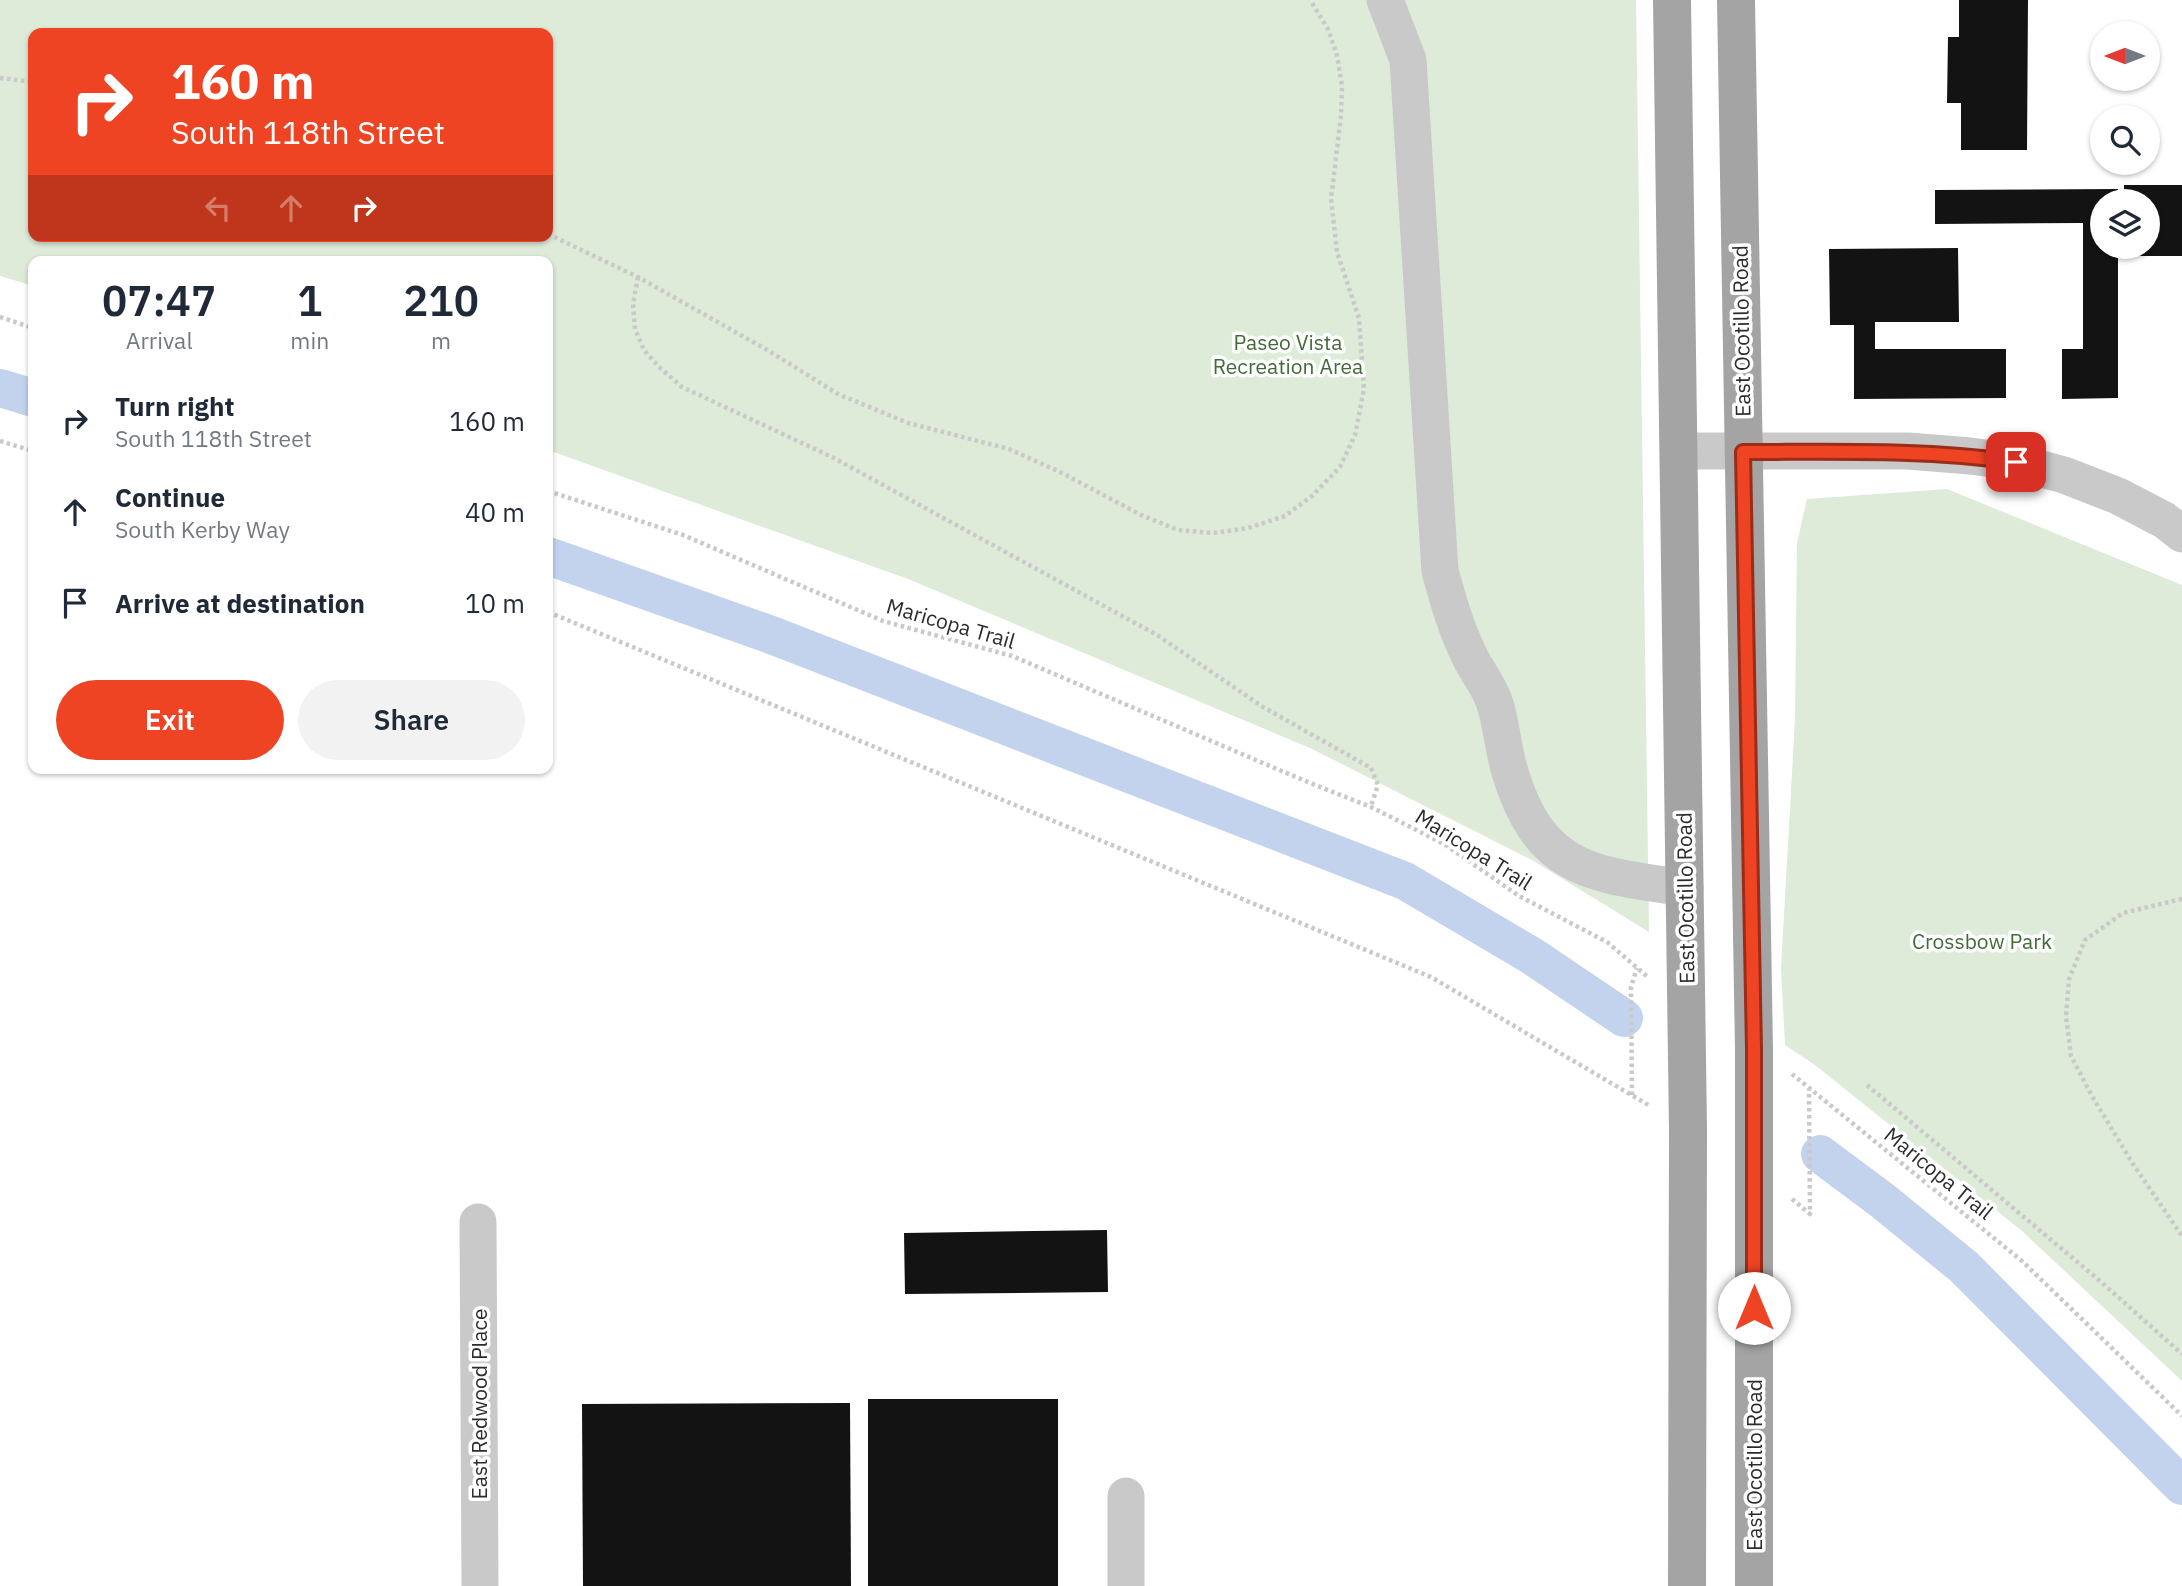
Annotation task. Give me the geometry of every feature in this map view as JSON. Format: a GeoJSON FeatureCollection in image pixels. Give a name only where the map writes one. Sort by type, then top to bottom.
{"type":"FeatureCollection","features":[{"type":"Feature","properties":{"kind":"main road","name":"East Ocotillo Road"},"geometry":{"type":"LineString","coordinates":[[1672,0],[1687,1010],[1687,1586]]}},
{"type":"Feature","properties":{"kind":"main road","name":"East Ocotillo Road"},"geometry":{"type":"LineString","coordinates":[[1736,0],[1754,1050],[1754,1586]]}},
{"type":"Feature","properties":{"kind":"street"},"geometry":{"type":"LineString","coordinates":[[1385,0],[1408,60],[1440,571],[1452,615],[1494,702],[1509,771],[1522,806],[1541,838],[1563,857],[1588,870],[1685,888]]}},
{"type":"Feature","properties":{"kind":"street"},"geometry":{"type":"LineString","coordinates":[[1679,451],[1908,452],[2016,462],[2064,475],[2118,496],[2164,520],[2182,534]]}},
{"type":"Feature","properties":{"kind":"street","name":"East Redwood Place"},"geometry":{"type":"LineString","coordinates":[[478,1222],[480,1586]]}},
{"type":"Feature","properties":{"kind":"street"},"geometry":{"type":"LineString","coordinates":[[1126,1496],[1126,1586]]}},
{"type":"Feature","properties":{"kind":"path"},"geometry":{"type":"LineString","coordinates":[[553,236],[638,276],[838,394],[908,423],[1009,449],[1060,472],[1141,515],[1178,530],[1213,533],[1248,528],[1285,516],[1312,496],[1340,467],[1355,435],[1364,389],[1359,318],[1337,252],[1331,199],[1342,86],[1337,55],[1328,29],[1310,0]]}},
{"type":"Feature","properties":{"kind":"path"},"geometry":{"type":"LineString","coordinates":[[0,78],[28,81]]}},
{"type":"Feature","properties":{"kind":"path"},"geometry":{"type":"LineString","coordinates":[[638,276],[633,304],[635,329],[644,350],[682,387],[832,457],[1157,635],[1263,708],[1371,768],[1378,785],[1371,807]]}},
{"type":"Feature","properties":{"kind":"path"},"geometry":{"type":"LineString","coordinates":[[0,317],[28,326]]}},
{"type":"Feature","properties":{"kind":"path"},"geometry":{"type":"LineString","coordinates":[[0,440],[28,449]]}},
{"type":"Feature","properties":{"kind":"path","name":"Maricopa Trail"},"geometry":{"type":"LineString","coordinates":[[553,493],[683,535],[883,621],[1012,656],[1371,807],[1444,844],[1519,896],[1606,942],[1687,1010]]}},
{"type":"Feature","properties":{"kind":"path"},"geometry":{"type":"LineString","coordinates":[[553,614],[1431,977],[1688,1129]]}},
{"type":"Feature","properties":{"kind":"path"},"geometry":{"type":"LineString","coordinates":[[2182,899],[2123,913],[2085,940],[2069,979],[2066,1016],[2071,1056],[2092,1098],[2182,1236]]}},
{"type":"Feature","properties":{"kind":"path"},"geometry":{"type":"LineString","coordinates":[[1632,1095],[1631,987],[1637,968]]}},
{"type":"Feature","properties":{"kind":"path","name":"Maricopa Trail"},"geometry":{"type":"LineString","coordinates":[[1754,1050],[1784,1068],[2022,1261],[2182,1416]]}},
{"type":"Feature","properties":{"kind":"path"},"geometry":{"type":"LineString","coordinates":[[1867,1085],[2101,1281],[2182,1354]]}},
{"type":"Feature","properties":{"kind":"green space","name":"Paseo Vista Recreation Area"},"geometry":{"type":"Polygon","coordinates":[[[0,0],[1636,0],[1649,932],[1532,860],[1310,748],[908,579],[553,452],[553,256],[28,256],[28,284],[0,276],[0,0]]]}},
{"type":"Feature","properties":{"kind":"green space","name":"Crossbow Park"},"geometry":{"type":"Polygon","coordinates":[[[1947,489],[2182,585],[2182,1381],[2022,1231],[1815,1065],[1785,1045],[1781,969],[1795,719],[1797,543],[1807,499],[1947,489]]]}},
{"type":"Feature","properties":{"kind":"building"},"geometry":{"type":"Polygon","coordinates":[[[1959,0],[2028,0],[2027,150],[1961,150],[1961,103],[1947,103],[1948,37],[1959,37],[1959,0]]]}},
{"type":"Feature","properties":{"kind":"building"},"geometry":{"type":"Polygon","coordinates":[[[2124,185],[2182,185],[2182,256],[2160,256],[2160,189],[2124,189],[2124,185]]]}},
{"type":"Feature","properties":{"kind":"building"},"geometry":{"type":"Polygon","coordinates":[[[2090,189],[2090,259],[2118,259],[2118,398],[2062,399],[2062,349],[2083,349],[2083,223],[1935,224],[1935,190],[2090,189]]]}},
{"type":"Feature","properties":{"kind":"building"},"geometry":{"type":"Polygon","coordinates":[[[1958,248],[1959,322],[1875,322],[1875,349],[2006,349],[2006,398],[1854,399],[1854,325],[1830,325],[1829,249],[1958,248]]]}},
{"type":"Feature","properties":{"kind":"building"},"geometry":{"type":"Polygon","coordinates":[[[1107,1230],[1108,1292],[905,1294],[904,1233],[1107,1230]]]}},
{"type":"Feature","properties":{"kind":"building"},"geometry":{"type":"Polygon","coordinates":[[[868,1399],[1058,1399],[1058,1586],[868,1586],[868,1399]]]}},
{"type":"Feature","properties":{"kind":"building"},"geometry":{"type":"Polygon","coordinates":[[[850,1403],[851,1586],[583,1586],[582,1404],[850,1403]]]}},
{"type":"Feature","properties":{"kind":"waterway"},"geometry":{"type":"LineString","coordinates":[[0,388],[28,396]]}},
{"type":"Feature","properties":{"kind":"waterway"},"geometry":{"type":"LineString","coordinates":[[553,558],[774,636],[1405,881],[1532,956],[1624,1018]]}},
{"type":"Feature","properties":{"kind":"waterway"},"geometry":{"type":"LineString","coordinates":[[1820,1154],[1964,1267],[2182,1486]]}},
{"type":"Feature","properties":{"kind":"route"},"geometry":{"type":"LineString","coordinates":[[1754,1308],[1754,1050],[1743,452],[1908,452],[2016,462]]}}]}
